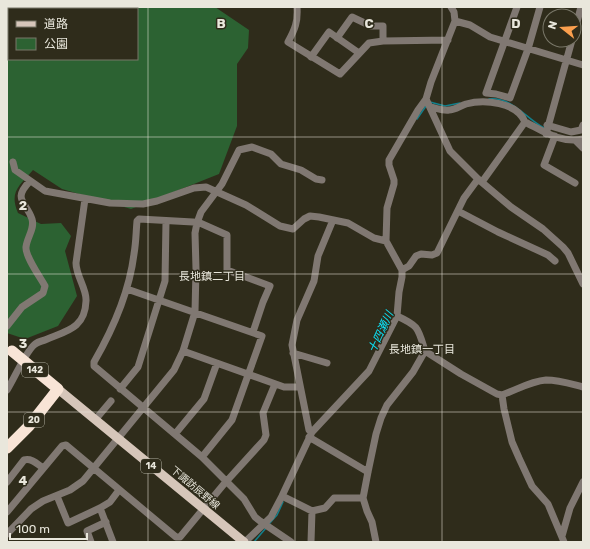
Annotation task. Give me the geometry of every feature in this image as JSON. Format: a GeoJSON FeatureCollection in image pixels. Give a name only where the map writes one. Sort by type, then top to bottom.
{"type":"FeatureCollection","features":[{"type":"Feature","properties":{"kind":"highway","name":"142"},"geometry":{"type":"LineString","coordinates":[[12,351],[57,388]]}},
{"type":"Feature","properties":{"kind":"highway","name":"20"},"geometry":{"type":"LineString","coordinates":[[7,441],[29,420],[57,388]]}},
{"type":"Feature","properties":{"kind":"highway","name":"20"},"geometry":{"type":"LineString","coordinates":[[7,448],[29,426],[57,388]]}},
{"type":"Feature","properties":{"kind":"main road","name":"下諏訪辰野線"},"geometry":{"type":"LineString","coordinates":[[57,388],[245,542]]}},
{"type":"Feature","properties":{"kind":"street"},"geometry":{"type":"LineString","coordinates":[[297,7],[298,16],[296,27],[288,42],[340,74],[369,43],[383,41],[448,40]]}},
{"type":"Feature","properties":{"kind":"street"},"geometry":{"type":"LineString","coordinates":[[245,542],[271,517],[310,435],[368,371],[397,316],[402,270],[386,241],[387,208],[394,184],[389,160],[426,99],[431,82],[455,21],[454,12],[451,7]]}},
{"type":"Feature","properties":{"kind":"street"},"geometry":{"type":"LineString","coordinates":[[517,7],[486,93],[496,94],[510,103],[525,122],[546,134],[565,140],[580,140],[583,148]]}},
{"type":"Feature","properties":{"kind":"street"},"geometry":{"type":"LineString","coordinates":[[510,103],[540,7]]}},
{"type":"Feature","properties":{"kind":"street"},"geometry":{"type":"LineString","coordinates":[[337,38],[352,17],[371,26],[383,26],[383,41]]}},
{"type":"Feature","properties":{"kind":"street"},"geometry":{"type":"LineString","coordinates":[[455,21],[470,26],[490,37],[504,42],[583,65]]}},
{"type":"Feature","properties":{"kind":"street"},"geometry":{"type":"LineString","coordinates":[[311,57],[329,32],[359,53]]}},
{"type":"Feature","properties":{"kind":"street"},"geometry":{"type":"LineString","coordinates":[[546,134],[547,125],[570,48]]}},
{"type":"Feature","properties":{"kind":"street"},"geometry":{"type":"LineString","coordinates":[[426,99],[450,151],[480,181],[511,207],[543,229],[563,247],[568,253],[583,284]]}},
{"type":"Feature","properties":{"kind":"street"},"geometry":{"type":"LineString","coordinates":[[430,107],[448,111],[468,104],[496,102],[510,103]]}},
{"type":"Feature","properties":{"kind":"street"},"geometry":{"type":"LineString","coordinates":[[402,270],[410,266],[416,256],[421,254],[432,255],[437,253],[464,198],[480,181],[525,122]]}},
{"type":"Feature","properties":{"kind":"street"},"geometry":{"type":"LineString","coordinates":[[547,125],[571,132],[581,130],[583,125]]}},
{"type":"Feature","properties":{"kind":"street"},"geometry":{"type":"LineString","coordinates":[[555,136],[544,165],[575,183]]}},
{"type":"Feature","properties":{"kind":"street"},"geometry":{"type":"LineString","coordinates":[[7,534],[31,509],[43,501],[70,490],[83,481],[174,370],[183,351],[195,312],[195,234],[197,223],[201,212],[222,184],[239,150],[248,147],[271,154],[281,164],[301,170],[316,179],[322,180]]}},
{"type":"Feature","properties":{"kind":"street"},"geometry":{"type":"LineString","coordinates":[[13,162],[15,170],[30,182],[45,191],[110,203],[143,204],[157,201],[194,188],[206,187],[246,205],[280,226],[293,229],[304,219],[310,216],[348,223],[374,238],[386,241]]}},
{"type":"Feature","properties":{"kind":"street"},"geometry":{"type":"LineString","coordinates":[[7,326],[22,307],[43,293],[45,286],[27,255],[26,247],[32,228],[32,220],[22,200],[21,194],[30,182]]}},
{"type":"Feature","properties":{"kind":"street"},"geometry":{"type":"LineString","coordinates":[[7,390],[28,352],[35,344],[75,327],[82,320],[87,299],[76,269],[76,263],[85,199]]}},
{"type":"Feature","properties":{"kind":"street"},"geometry":{"type":"LineString","coordinates":[[458,211],[548,256],[555,261]]}},
{"type":"Feature","properties":{"kind":"street"},"geometry":{"type":"LineString","coordinates":[[254,332],[263,302],[270,286],[227,270],[227,236],[197,223],[139,219],[137,221],[134,255],[127,288],[117,318],[108,338],[94,362],[94,366],[202,457],[244,500],[255,516],[291,542]]}},
{"type":"Feature","properties":{"kind":"street"},"geometry":{"type":"LineString","coordinates":[[333,220],[318,256],[314,281],[298,320],[293,340],[293,353],[310,435],[368,472]]}},
{"type":"Feature","properties":{"kind":"street"},"geometry":{"type":"LineString","coordinates":[[120,389],[138,367],[160,300],[165,281],[166,221]]}},
{"type":"Feature","properties":{"kind":"street"},"geometry":{"type":"LineString","coordinates":[[127,288],[262,336],[232,420],[202,457]]}},
{"type":"Feature","properties":{"kind":"street"},"geometry":{"type":"LineString","coordinates":[[397,316],[411,322],[416,327],[420,332],[425,351],[461,374],[502,395],[545,380],[583,387]]}},
{"type":"Feature","properties":{"kind":"street"},"geometry":{"type":"LineString","coordinates":[[183,351],[284,387],[300,387]]}},
{"type":"Feature","properties":{"kind":"street"},"geometry":{"type":"LineString","coordinates":[[376,542],[372,522],[367,511],[364,498],[376,434],[387,405],[413,372],[425,351]]}},
{"type":"Feature","properties":{"kind":"street"},"geometry":{"type":"LineString","coordinates":[[293,353],[327,364]]}},
{"type":"Feature","properties":{"kind":"street"},"geometry":{"type":"LineString","coordinates":[[176,434],[204,399],[217,363]]}},
{"type":"Feature","properties":{"kind":"street"},"geometry":{"type":"LineString","coordinates":[[7,512],[62,446],[66,445],[176,537],[180,537],[266,435],[263,413],[275,384]]}},
{"type":"Feature","properties":{"kind":"street"},"geometry":{"type":"LineString","coordinates":[[502,395],[512,442],[532,486],[548,504],[563,539]]}},
{"type":"Feature","properties":{"kind":"street"},"geometry":{"type":"LineString","coordinates":[[95,420],[111,401]]}},
{"type":"Feature","properties":{"kind":"street"},"geometry":{"type":"LineString","coordinates":[[7,482],[24,460],[33,460],[43,468]]}},
{"type":"Feature","properties":{"kind":"street"},"geometry":{"type":"LineString","coordinates":[[563,539],[570,508],[583,482]]}},
{"type":"Feature","properties":{"kind":"street"},"geometry":{"type":"LineString","coordinates":[[57,496],[68,523],[110,502],[119,490]]}},
{"type":"Feature","properties":{"kind":"street"},"geometry":{"type":"LineString","coordinates":[[282,496],[312,511],[324,508],[334,498],[364,498]]}},
{"type":"Feature","properties":{"kind":"street"},"geometry":{"type":"LineString","coordinates":[[100,508],[113,542]]}},
{"type":"Feature","properties":{"kind":"street"},"geometry":{"type":"LineString","coordinates":[[312,511],[312,542]]}},
{"type":"Feature","properties":{"kind":"street"},"geometry":{"type":"LineString","coordinates":[[91,542],[87,531],[106,522]]}},
{"type":"Feature","properties":{"kind":"green space"},"geometry":{"type":"Polygon","coordinates":[[[7,7],[215,7],[249,30],[248,48],[237,64],[237,126],[219,174],[131,209],[62,189],[33,170],[20,185],[15,194],[15,206],[18,213],[41,224],[61,223],[71,236],[65,251],[77,296],[58,326],[25,339],[7,333],[7,7]]]}},
{"type":"Feature","properties":{"kind":"waterway","name":"十四瀬川"},"geometry":{"type":"LineString","coordinates":[[489,99],[505,101],[544,128]]}},
{"type":"Feature","properties":{"kind":"waterway","name":"十四瀬川"},"geometry":{"type":"LineString","coordinates":[[430,102],[445,106],[460,103]]}},
{"type":"Feature","properties":{"kind":"waterway","name":"十四瀬川"},"geometry":{"type":"LineString","coordinates":[[417,119],[426,106]]}},
{"type":"Feature","properties":{"kind":"waterway","name":"十四瀬川"},"geometry":{"type":"LineString","coordinates":[[269,524],[277,515],[283,502]]}},
{"type":"Feature","properties":{"kind":"waterway","name":"十四瀬川"},"geometry":{"type":"LineString","coordinates":[[254,542],[266,528]]}},
{"type":"Feature","properties":{"kind":"district","name":"長地鎮二丁目"},"geometry":{"type":"Point","coordinates":[212,276]}},
{"type":"Feature","properties":{"kind":"district","name":"長地鎮一丁目"},"geometry":{"type":"Point","coordinates":[422,349]}}]}
